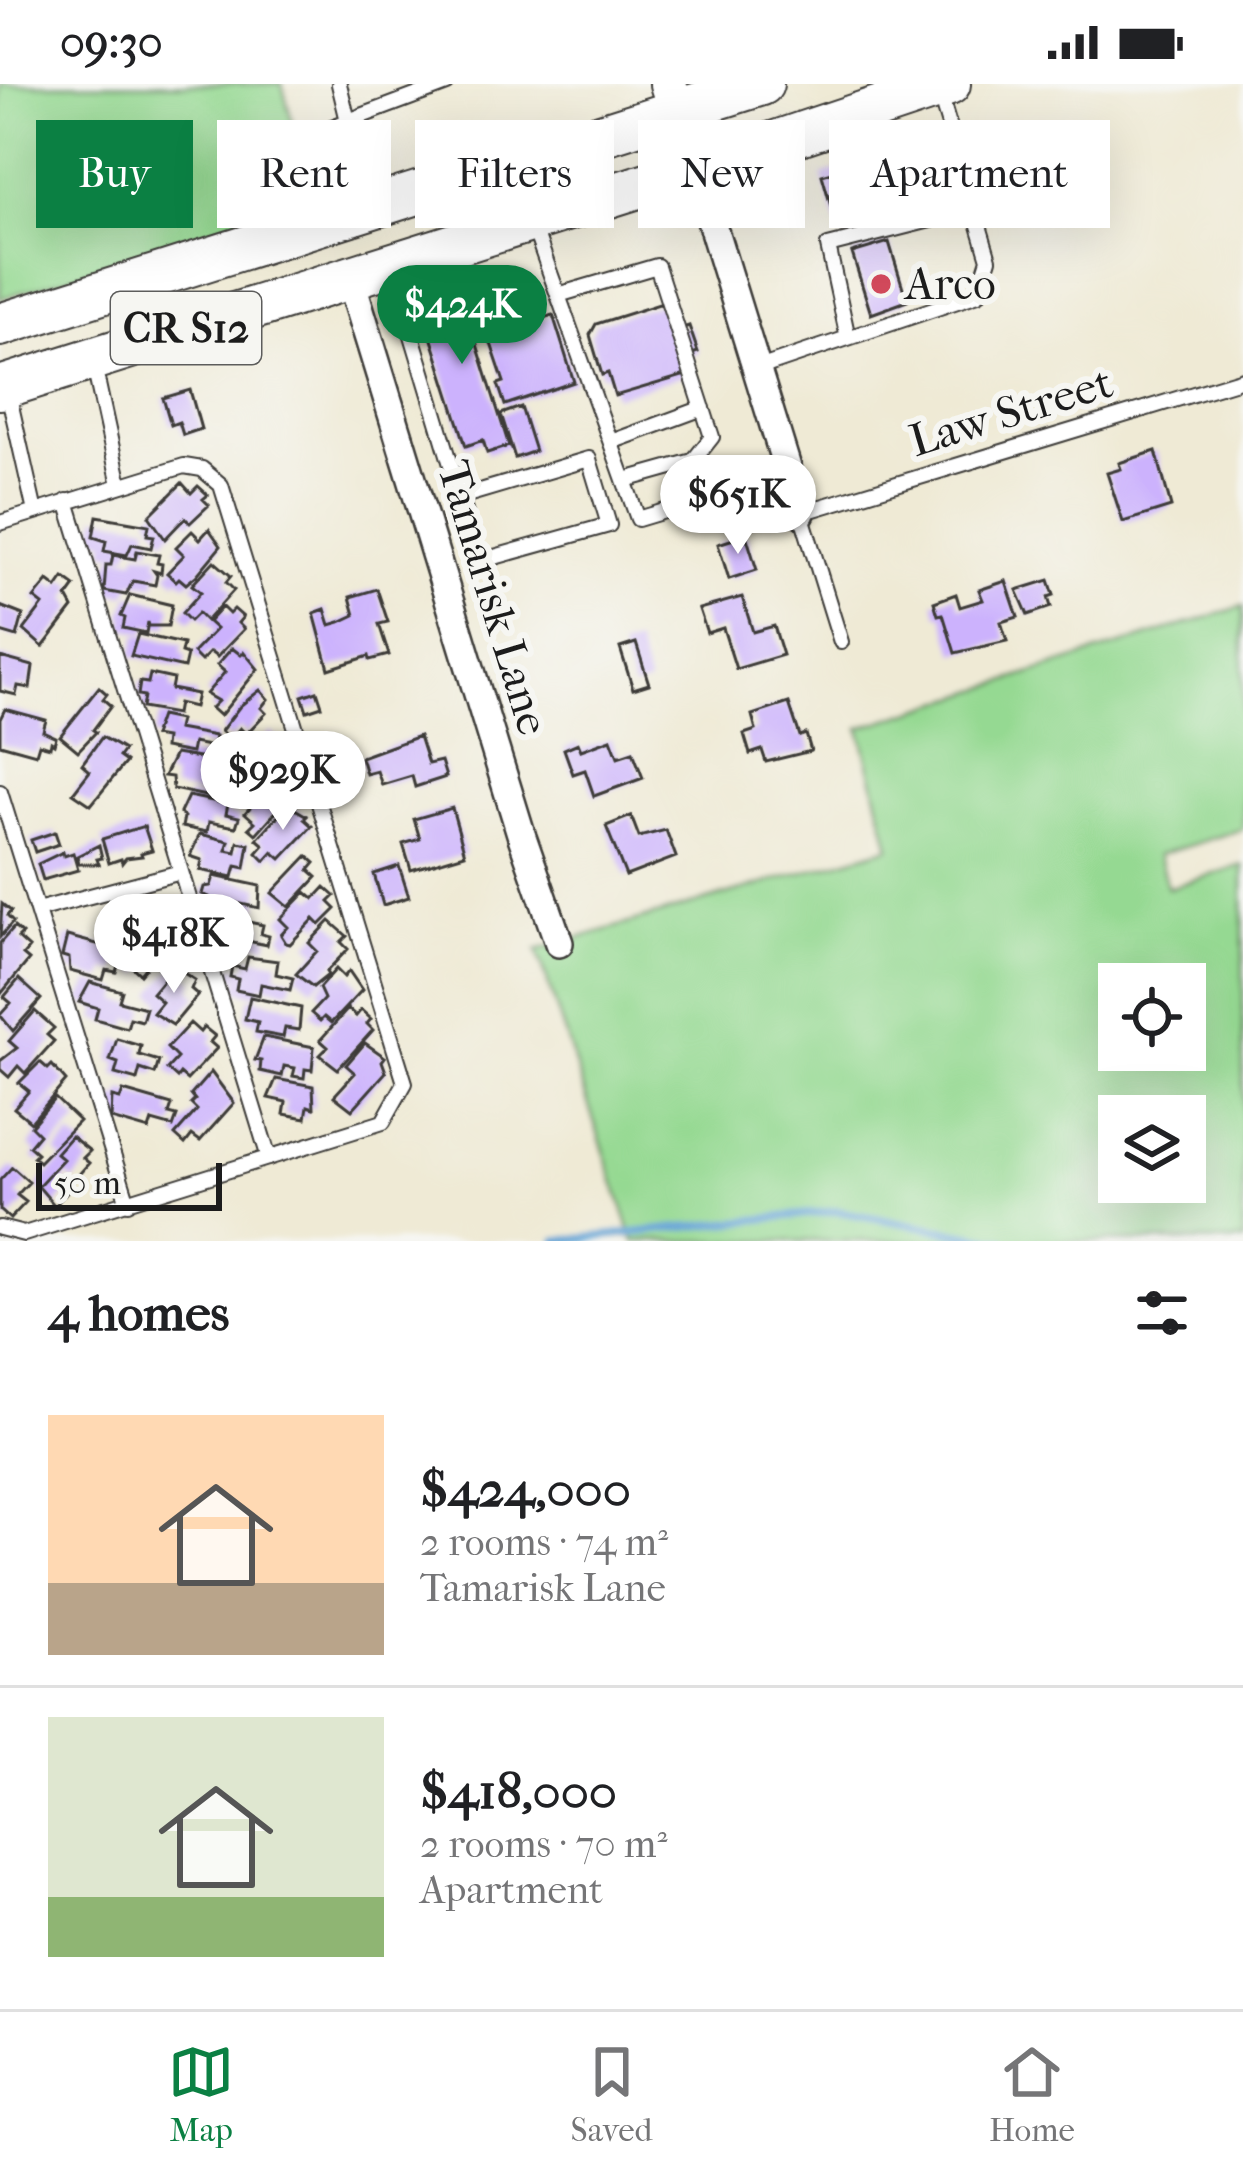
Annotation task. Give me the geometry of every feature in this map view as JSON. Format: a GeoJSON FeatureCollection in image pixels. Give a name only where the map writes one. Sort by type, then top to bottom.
{"type":"FeatureCollection","features":[{"type":"Feature","properties":{"kind":"main road","name":"CR S12"},"geometry":{"type":"LineString","coordinates":[[391,199],[672,98],[762,84]]}},
{"type":"Feature","properties":{"kind":"main road","name":"CR S12"},"geometry":{"type":"LineString","coordinates":[[805,132],[944,86]]}},
{"type":"Feature","properties":{"kind":"main road","name":"CR S12"},"geometry":{"type":"LineString","coordinates":[[0,325],[307,228]]}},
{"type":"Feature","properties":{"kind":"main road","name":"CR S12"},"geometry":{"type":"LineString","coordinates":[[3,387],[505,228]]}},
{"type":"Feature","properties":{"kind":"street"},"geometry":{"type":"LineString","coordinates":[[713,228],[801,513]]}},
{"type":"Feature","properties":{"kind":"street","name":"Tamarisk Lane"},"geometry":{"type":"LineString","coordinates":[[350,277],[522,837],[560,944]]}},
{"type":"Feature","properties":{"kind":"lane"},"geometry":{"type":"LineString","coordinates":[[339,84],[348,120]]}},
{"type":"Feature","properties":{"kind":"lane"},"geometry":{"type":"LineString","coordinates":[[351,120],[447,84]]}},
{"type":"Feature","properties":{"kind":"lane"},"geometry":{"type":"LineString","coordinates":[[944,86],[952,120]]}},
{"type":"Feature","properties":{"kind":"lane"},"geometry":{"type":"LineString","coordinates":[[534,228],[638,519],[788,474]]}},
{"type":"Feature","properties":{"kind":"lane"},"geometry":{"type":"LineString","coordinates":[[848,338],[828,246],[899,228]]}},
{"type":"Feature","properties":{"kind":"lane"},"geometry":{"type":"LineString","coordinates":[[756,369],[978,294],[988,259],[979,228]]}},
{"type":"Feature","properties":{"kind":"lane"},"geometry":{"type":"LineString","coordinates":[[390,264],[460,497],[480,560],[609,525],[590,459],[460,497]]}},
{"type":"Feature","properties":{"kind":"lane"},"geometry":{"type":"LineString","coordinates":[[558,295],[657,266],[712,437],[693,461],[625,480]]}},
{"type":"Feature","properties":{"kind":"lane"},"geometry":{"type":"LineString","coordinates":[[92,357],[120,485]]}},
{"type":"Feature","properties":{"kind":"lane","name":"Law Street"},"geometry":{"type":"LineString","coordinates":[[801,513],[1243,379]]}},
{"type":"Feature","properties":{"kind":"lane"},"geometry":{"type":"LineString","coordinates":[[3,387],[35,512]]}},
{"type":"Feature","properties":{"kind":"lane"},"geometry":{"type":"LineString","coordinates":[[611,442],[703,408]]}},
{"type":"Feature","properties":{"kind":"lane"},"geometry":{"type":"LineString","coordinates":[[0,523],[184,466],[202,470],[221,485],[405,1083],[383,1122],[24,1234],[0,1228]]}},
{"type":"Feature","properties":{"kind":"lane"},"geometry":{"type":"LineString","coordinates":[[67,501],[269,1159]]}},
{"type":"Feature","properties":{"kind":"lane"},"geometry":{"type":"LineString","coordinates":[[801,513],[841,642]]}},
{"type":"Feature","properties":{"kind":"lane"},"geometry":{"type":"LineString","coordinates":[[0,791],[128,1203]]}},
{"type":"Feature","properties":{"kind":"lane"},"geometry":{"type":"LineString","coordinates":[[38,910],[181,872]]}},
{"type":"Feature","properties":{"kind":"green space"},"geometry":{"type":"Polygon","coordinates":[[[0,84],[282,84],[292,120],[217,120],[217,228],[226,228],[0,299],[0,84]]]}},
{"type":"Feature","properties":{"kind":"green space"},"geometry":{"type":"Polygon","coordinates":[[[1243,606],[1243,829],[1158,855],[1168,888],[1243,865],[1243,1241],[634,1241],[537,950],[890,847],[860,728],[1243,606]]]}},
{"type":"Feature","properties":{"kind":"building"},"geometry":{"type":"Polygon","coordinates":[[[829,173],[829,200],[822,175],[829,173]]]}},
{"type":"Feature","properties":{"kind":"building"},"geometry":{"type":"Polygon","coordinates":[[[889,242],[907,301],[871,314],[852,253],[889,242]]]}},
{"type":"Feature","properties":{"kind":"building"},"geometry":{"type":"Polygon","coordinates":[[[458,284],[509,446],[487,453],[483,440],[466,446],[428,327],[422,328],[413,299],[458,284]]]}},
{"type":"Feature","properties":{"kind":"building"},"geometry":{"type":"Polygon","coordinates":[[[510,304],[518,326],[553,315],[574,382],[505,405],[498,384],[504,382],[481,314],[510,304]]]}},
{"type":"Feature","properties":{"kind":"building"},"geometry":{"type":"Polygon","coordinates":[[[659,304],[670,309],[677,330],[689,326],[698,352],[680,358],[686,375],[615,396],[608,373],[602,375],[590,335],[596,324],[659,304]]]}},
{"type":"Feature","properties":{"kind":"building"},"geometry":{"type":"Polygon","coordinates":[[[190,390],[201,429],[183,435],[179,422],[171,425],[163,398],[190,390]]]}},
{"type":"Feature","properties":{"kind":"building"},"geometry":{"type":"Polygon","coordinates":[[[521,407],[535,451],[515,458],[501,414],[521,407]]]}},
{"type":"Feature","properties":{"kind":"building"},"geometry":{"type":"Polygon","coordinates":[[[1156,451],[1171,507],[1123,522],[1107,473],[1121,469],[1119,463],[1156,451]]]}},
{"type":"Feature","properties":{"kind":"building"},"geometry":{"type":"Polygon","coordinates":[[[182,483],[191,493],[198,486],[208,495],[203,499],[209,505],[190,523],[185,518],[165,539],[149,516],[182,483]]]}},
{"type":"Feature","properties":{"kind":"building"},"geometry":{"type":"Polygon","coordinates":[[[97,516],[149,525],[147,535],[154,536],[151,548],[132,544],[127,555],[104,551],[106,541],[93,537],[97,516]]]}},
{"type":"Feature","properties":{"kind":"building"},"geometry":{"type":"Polygon","coordinates":[[[209,529],[221,546],[186,584],[179,578],[176,581],[167,573],[184,555],[176,547],[192,531],[200,539],[209,529]]]}},
{"type":"Feature","properties":{"kind":"building"},"geometry":{"type":"Polygon","coordinates":[[[746,535],[757,570],[729,579],[718,544],[746,535]]]}},
{"type":"Feature","properties":{"kind":"building"},"geometry":{"type":"Polygon","coordinates":[[[137,551],[159,555],[161,573],[154,571],[155,585],[133,581],[126,595],[104,591],[106,565],[111,565],[113,555],[135,559],[137,551]]]}},
{"type":"Feature","properties":{"kind":"building"},"geometry":{"type":"Polygon","coordinates":[[[214,561],[231,576],[226,582],[234,590],[206,621],[198,613],[190,621],[182,613],[201,592],[192,585],[214,561]]]}},
{"type":"Feature","properties":{"kind":"building"},"geometry":{"type":"Polygon","coordinates":[[[64,578],[75,586],[67,597],[73,608],[43,647],[24,630],[43,605],[34,598],[48,581],[57,588],[64,578]]]}},
{"type":"Feature","properties":{"kind":"building"},"geometry":{"type":"Polygon","coordinates":[[[1049,580],[1054,595],[1048,597],[1051,607],[1028,615],[1017,590],[1049,580]]]}},
{"type":"Feature","properties":{"kind":"building"},"geometry":{"type":"Polygon","coordinates":[[[1006,581],[1018,617],[1001,622],[1007,641],[955,653],[943,614],[938,615],[934,602],[956,594],[960,607],[983,600],[979,590],[1006,581]]]}},
{"type":"Feature","properties":{"kind":"building"},"geometry":{"type":"Polygon","coordinates":[[[377,589],[388,622],[379,624],[389,655],[329,669],[314,613],[325,609],[330,625],[340,622],[355,615],[350,597],[377,589]]]}},
{"type":"Feature","properties":{"kind":"building"},"geometry":{"type":"Polygon","coordinates":[[[130,595],[172,605],[168,626],[149,626],[148,622],[146,633],[123,628],[125,618],[121,616],[130,595]]]}},
{"type":"Feature","properties":{"kind":"building"},"geometry":{"type":"Polygon","coordinates":[[[742,597],[753,632],[774,626],[783,655],[736,669],[723,628],[707,633],[699,609],[742,597]]]}},
{"type":"Feature","properties":{"kind":"building"},"geometry":{"type":"Polygon","coordinates":[[[0,606],[23,615],[17,637],[0,632],[0,606]]]}},
{"type":"Feature","properties":{"kind":"building"},"geometry":{"type":"Polygon","coordinates":[[[222,607],[243,617],[238,623],[244,629],[217,657],[210,652],[201,661],[193,653],[216,629],[208,622],[222,607]]]}},
{"type":"Feature","properties":{"kind":"building"},"geometry":{"type":"Polygon","coordinates":[[[138,634],[183,644],[184,668],[131,656],[138,634]]]}},
{"type":"Feature","properties":{"kind":"building"},"geometry":{"type":"Polygon","coordinates":[[[636,643],[649,684],[633,689],[620,648],[636,643]]]}},
{"type":"Feature","properties":{"kind":"building"},"geometry":{"type":"Polygon","coordinates":[[[232,648],[241,655],[244,652],[258,669],[220,716],[211,708],[218,701],[206,694],[225,672],[217,665],[232,648]]]}},
{"type":"Feature","properties":{"kind":"building"},"geometry":{"type":"Polygon","coordinates":[[[0,657],[33,666],[30,688],[18,686],[16,695],[0,691],[0,657]]]}},
{"type":"Feature","properties":{"kind":"building"},"geometry":{"type":"Polygon","coordinates":[[[150,674],[173,679],[171,689],[197,694],[194,707],[178,703],[176,714],[142,708],[140,682],[148,683],[150,674]]]}},
{"type":"Feature","properties":{"kind":"building"},"geometry":{"type":"Polygon","coordinates":[[[99,687],[111,706],[78,751],[60,736],[99,687]]]}},
{"type":"Feature","properties":{"kind":"building"},"geometry":{"type":"Polygon","coordinates":[[[260,690],[268,699],[261,708],[266,713],[246,734],[240,728],[230,739],[221,731],[260,690]]]}},
{"type":"Feature","properties":{"kind":"building"},"geometry":{"type":"Polygon","coordinates":[[[317,691],[322,706],[307,711],[302,696],[317,691]]]}},
{"type":"Feature","properties":{"kind":"building"},"geometry":{"type":"Polygon","coordinates":[[[789,703],[800,736],[806,734],[811,751],[766,762],[762,750],[750,754],[744,734],[756,730],[752,715],[789,703]]]}},
{"type":"Feature","properties":{"kind":"building"},"geometry":{"type":"Polygon","coordinates":[[[5,709],[46,720],[43,731],[56,737],[54,744],[39,744],[36,754],[0,744],[5,709]]]}},
{"type":"Feature","properties":{"kind":"building"},"geometry":{"type":"Polygon","coordinates":[[[160,716],[179,720],[177,729],[215,736],[213,747],[193,743],[191,753],[164,748],[165,738],[153,736],[160,716]]]}},
{"type":"Feature","properties":{"kind":"building"},"geometry":{"type":"Polygon","coordinates":[[[271,732],[279,740],[274,746],[280,752],[255,778],[247,774],[242,779],[234,771],[271,732]]]}},
{"type":"Feature","properties":{"kind":"building"},"geometry":{"type":"Polygon","coordinates":[[[419,736],[428,764],[441,761],[446,777],[415,787],[412,776],[382,785],[377,771],[366,774],[361,757],[419,736]]]}},
{"type":"Feature","properties":{"kind":"building"},"geometry":{"type":"Polygon","coordinates":[[[102,737],[124,750],[119,757],[126,762],[91,805],[73,793],[90,771],[82,764],[102,737]]]}},
{"type":"Feature","properties":{"kind":"building"},"geometry":{"type":"Polygon","coordinates":[[[611,739],[618,757],[633,752],[643,778],[594,796],[585,770],[573,774],[564,749],[578,743],[581,750],[611,739]]]}},
{"type":"Feature","properties":{"kind":"building"},"geometry":{"type":"Polygon","coordinates":[[[175,754],[223,762],[215,798],[173,789],[172,777],[164,776],[175,754]]]}},
{"type":"Feature","properties":{"kind":"building"},"geometry":{"type":"Polygon","coordinates":[[[283,773],[291,781],[285,788],[292,794],[256,834],[249,828],[255,822],[245,813],[283,773]]]}},
{"type":"Feature","properties":{"kind":"building"},"geometry":{"type":"Polygon","coordinates":[[[188,796],[228,804],[226,814],[239,817],[236,827],[209,822],[207,832],[182,827],[180,813],[188,796]]]}},
{"type":"Feature","properties":{"kind":"building"},"geometry":{"type":"Polygon","coordinates":[[[288,805],[307,816],[304,819],[312,826],[281,859],[273,852],[265,861],[257,853],[264,845],[257,839],[288,805]]]}},
{"type":"Feature","properties":{"kind":"building"},"geometry":{"type":"Polygon","coordinates":[[[452,808],[465,854],[411,870],[403,844],[420,839],[414,819],[452,808]]]}},
{"type":"Feature","properties":{"kind":"building"},"geometry":{"type":"Polygon","coordinates":[[[631,816],[639,837],[666,830],[676,857],[626,876],[606,826],[631,816]]]}},
{"type":"Feature","properties":{"kind":"building"},"geometry":{"type":"Polygon","coordinates":[[[144,826],[152,850],[122,863],[121,859],[109,863],[102,839],[144,826]]]}},
{"type":"Feature","properties":{"kind":"building"},"geometry":{"type":"Polygon","coordinates":[[[55,832],[59,844],[35,852],[31,840],[55,832]]]}},
{"type":"Feature","properties":{"kind":"building"},"geometry":{"type":"Polygon","coordinates":[[[200,834],[229,841],[226,850],[236,852],[238,842],[249,844],[245,868],[236,866],[233,877],[200,870],[202,860],[190,856],[200,834]]]}},
{"type":"Feature","properties":{"kind":"building"},"geometry":{"type":"Polygon","coordinates":[[[99,845],[99,864],[79,864],[77,856],[99,845]]]}},
{"type":"Feature","properties":{"kind":"building"},"geometry":{"type":"Polygon","coordinates":[[[63,852],[64,856],[73,853],[78,870],[43,880],[38,864],[63,852]]]}},
{"type":"Feature","properties":{"kind":"building"},"geometry":{"type":"Polygon","coordinates":[[[307,856],[315,863],[309,870],[317,877],[289,907],[272,893],[307,856]]]}},
{"type":"Feature","properties":{"kind":"building"},"geometry":{"type":"Polygon","coordinates":[[[399,866],[409,897],[383,905],[374,874],[399,866]]]}},
{"type":"Feature","properties":{"kind":"building"},"geometry":{"type":"Polygon","coordinates":[[[214,876],[260,886],[259,908],[237,903],[235,911],[207,906],[209,897],[202,894],[214,876]]]}},
{"type":"Feature","properties":{"kind":"building"},"geometry":{"type":"Polygon","coordinates":[[[325,887],[335,896],[329,902],[336,909],[320,925],[314,919],[286,943],[281,935],[288,927],[280,919],[306,892],[314,899],[325,887]]]}},
{"type":"Feature","properties":{"kind":"building"},"geometry":{"type":"Polygon","coordinates":[[[2,904],[11,911],[7,916],[13,922],[0,937],[2,904]]]}},
{"type":"Feature","properties":{"kind":"building"},"geometry":{"type":"Polygon","coordinates":[[[160,914],[184,925],[174,936],[181,942],[172,952],[165,945],[140,974],[130,965],[153,939],[144,931],[160,914]]]}},
{"type":"Feature","properties":{"kind":"building"},"geometry":{"type":"Polygon","coordinates":[[[229,918],[263,925],[261,934],[269,936],[267,945],[218,935],[217,927],[227,927],[229,918]]]}},
{"type":"Feature","properties":{"kind":"building"},"geometry":{"type":"Polygon","coordinates":[[[330,921],[347,936],[341,942],[348,949],[313,987],[296,974],[317,951],[309,943],[330,921]]]}},
{"type":"Feature","properties":{"kind":"building"},"geometry":{"type":"Polygon","coordinates":[[[14,927],[29,948],[23,955],[29,960],[0,995],[0,943],[14,927]]]}},
{"type":"Feature","properties":{"kind":"building"},"geometry":{"type":"Polygon","coordinates":[[[67,936],[112,948],[110,956],[120,959],[116,972],[106,970],[103,980],[70,971],[69,958],[62,956],[67,936]]]}},
{"type":"Feature","properties":{"kind":"building"},"geometry":{"type":"Polygon","coordinates":[[[248,957],[278,961],[276,974],[293,978],[290,990],[261,984],[259,995],[236,990],[238,979],[230,977],[232,966],[245,969],[248,957]]]}},
{"type":"Feature","properties":{"kind":"building"},"geometry":{"type":"Polygon","coordinates":[[[174,967],[195,980],[191,989],[198,995],[173,1025],[153,1013],[162,1002],[152,993],[174,967]]]}},
{"type":"Feature","properties":{"kind":"building"},"geometry":{"type":"Polygon","coordinates":[[[336,969],[344,977],[349,971],[362,990],[331,1023],[324,1017],[320,1021],[311,1013],[324,999],[319,988],[336,969]]]}},
{"type":"Feature","properties":{"kind":"building"},"geometry":{"type":"Polygon","coordinates":[[[19,979],[41,999],[13,1031],[0,1015],[11,1003],[4,997],[19,979]]]}},
{"type":"Feature","properties":{"kind":"building"},"geometry":{"type":"Polygon","coordinates":[[[90,982],[122,991],[119,1001],[146,1008],[142,1021],[130,1018],[127,1028],[95,1019],[98,1008],[79,1002],[90,982]]]}},
{"type":"Feature","properties":{"kind":"building"},"geometry":{"type":"Polygon","coordinates":[[[250,997],[301,1008],[299,1030],[285,1028],[283,1037],[256,1032],[258,1022],[245,1019],[250,997]]]}},
{"type":"Feature","properties":{"kind":"building"},"geometry":{"type":"Polygon","coordinates":[[[348,1009],[356,1016],[361,1010],[371,1019],[367,1024],[373,1030],[338,1069],[320,1055],[328,1047],[320,1040],[348,1009]]]}},
{"type":"Feature","properties":{"kind":"building"},"geometry":{"type":"Polygon","coordinates":[[[35,1011],[54,1028],[47,1035],[54,1041],[25,1073],[18,1066],[9,1077],[0,1069],[0,1061],[17,1048],[9,1041],[35,1011]]]}},
{"type":"Feature","properties":{"kind":"building"},"geometry":{"type":"Polygon","coordinates":[[[190,1023],[215,1036],[210,1042],[217,1048],[187,1080],[167,1069],[177,1058],[167,1048],[190,1023]]]}},
{"type":"Feature","properties":{"kind":"building"},"geometry":{"type":"Polygon","coordinates":[[[264,1037],[314,1047],[312,1070],[305,1069],[304,1078],[293,1076],[295,1068],[284,1066],[282,1076],[260,1071],[261,1061],[255,1060],[264,1037]]]}},
{"type":"Feature","properties":{"kind":"building"},"geometry":{"type":"Polygon","coordinates":[[[117,1039],[141,1046],[139,1055],[159,1061],[155,1074],[140,1069],[137,1080],[115,1074],[118,1063],[110,1060],[117,1039]]]}},
{"type":"Feature","properties":{"kind":"building"},"geometry":{"type":"Polygon","coordinates":[[[365,1043],[385,1057],[386,1072],[352,1110],[334,1096],[355,1073],[346,1065],[365,1043]]]}},
{"type":"Feature","properties":{"kind":"building"},"geometry":{"type":"Polygon","coordinates":[[[40,1062],[48,1069],[52,1065],[66,1081],[31,1122],[14,1108],[29,1091],[19,1083],[40,1062]]]}},
{"type":"Feature","properties":{"kind":"building"},"geometry":{"type":"Polygon","coordinates":[[[211,1072],[234,1103],[200,1141],[192,1135],[185,1144],[175,1135],[197,1110],[191,1095],[211,1072]]]}},
{"type":"Feature","properties":{"kind":"building"},"geometry":{"type":"Polygon","coordinates":[[[276,1079],[313,1086],[314,1108],[308,1106],[306,1118],[284,1114],[286,1102],[268,1098],[276,1079]]]}},
{"type":"Feature","properties":{"kind":"building"},"geometry":{"type":"Polygon","coordinates":[[[123,1091],[172,1105],[169,1114],[177,1116],[173,1127],[152,1121],[149,1130],[111,1119],[112,1097],[120,1099],[123,1091]]]}},
{"type":"Feature","properties":{"kind":"building"},"geometry":{"type":"Polygon","coordinates":[[[55,1098],[79,1121],[39,1162],[29,1146],[39,1134],[31,1126],[55,1098]]]}},
{"type":"Feature","properties":{"kind":"building"},"geometry":{"type":"Polygon","coordinates":[[[71,1136],[90,1151],[83,1158],[89,1163],[73,1181],[67,1175],[63,1180],[71,1187],[55,1206],[38,1186],[63,1159],[56,1153],[71,1136]]]}},
{"type":"Feature","properties":{"kind":"building"},"geometry":{"type":"Polygon","coordinates":[[[12,1167],[29,1182],[17,1195],[26,1202],[10,1219],[0,1210],[0,1180],[12,1167]]]}},
{"type":"Feature","properties":{"kind":"waterway"},"geometry":{"type":"LineString","coordinates":[[557,1241],[837,1211],[1003,1241]]}},
{"type":"Feature","properties":{"kind":"place","name":"Arco"},"geometry":{"type":"Point","coordinates":[881,284]}}]}
